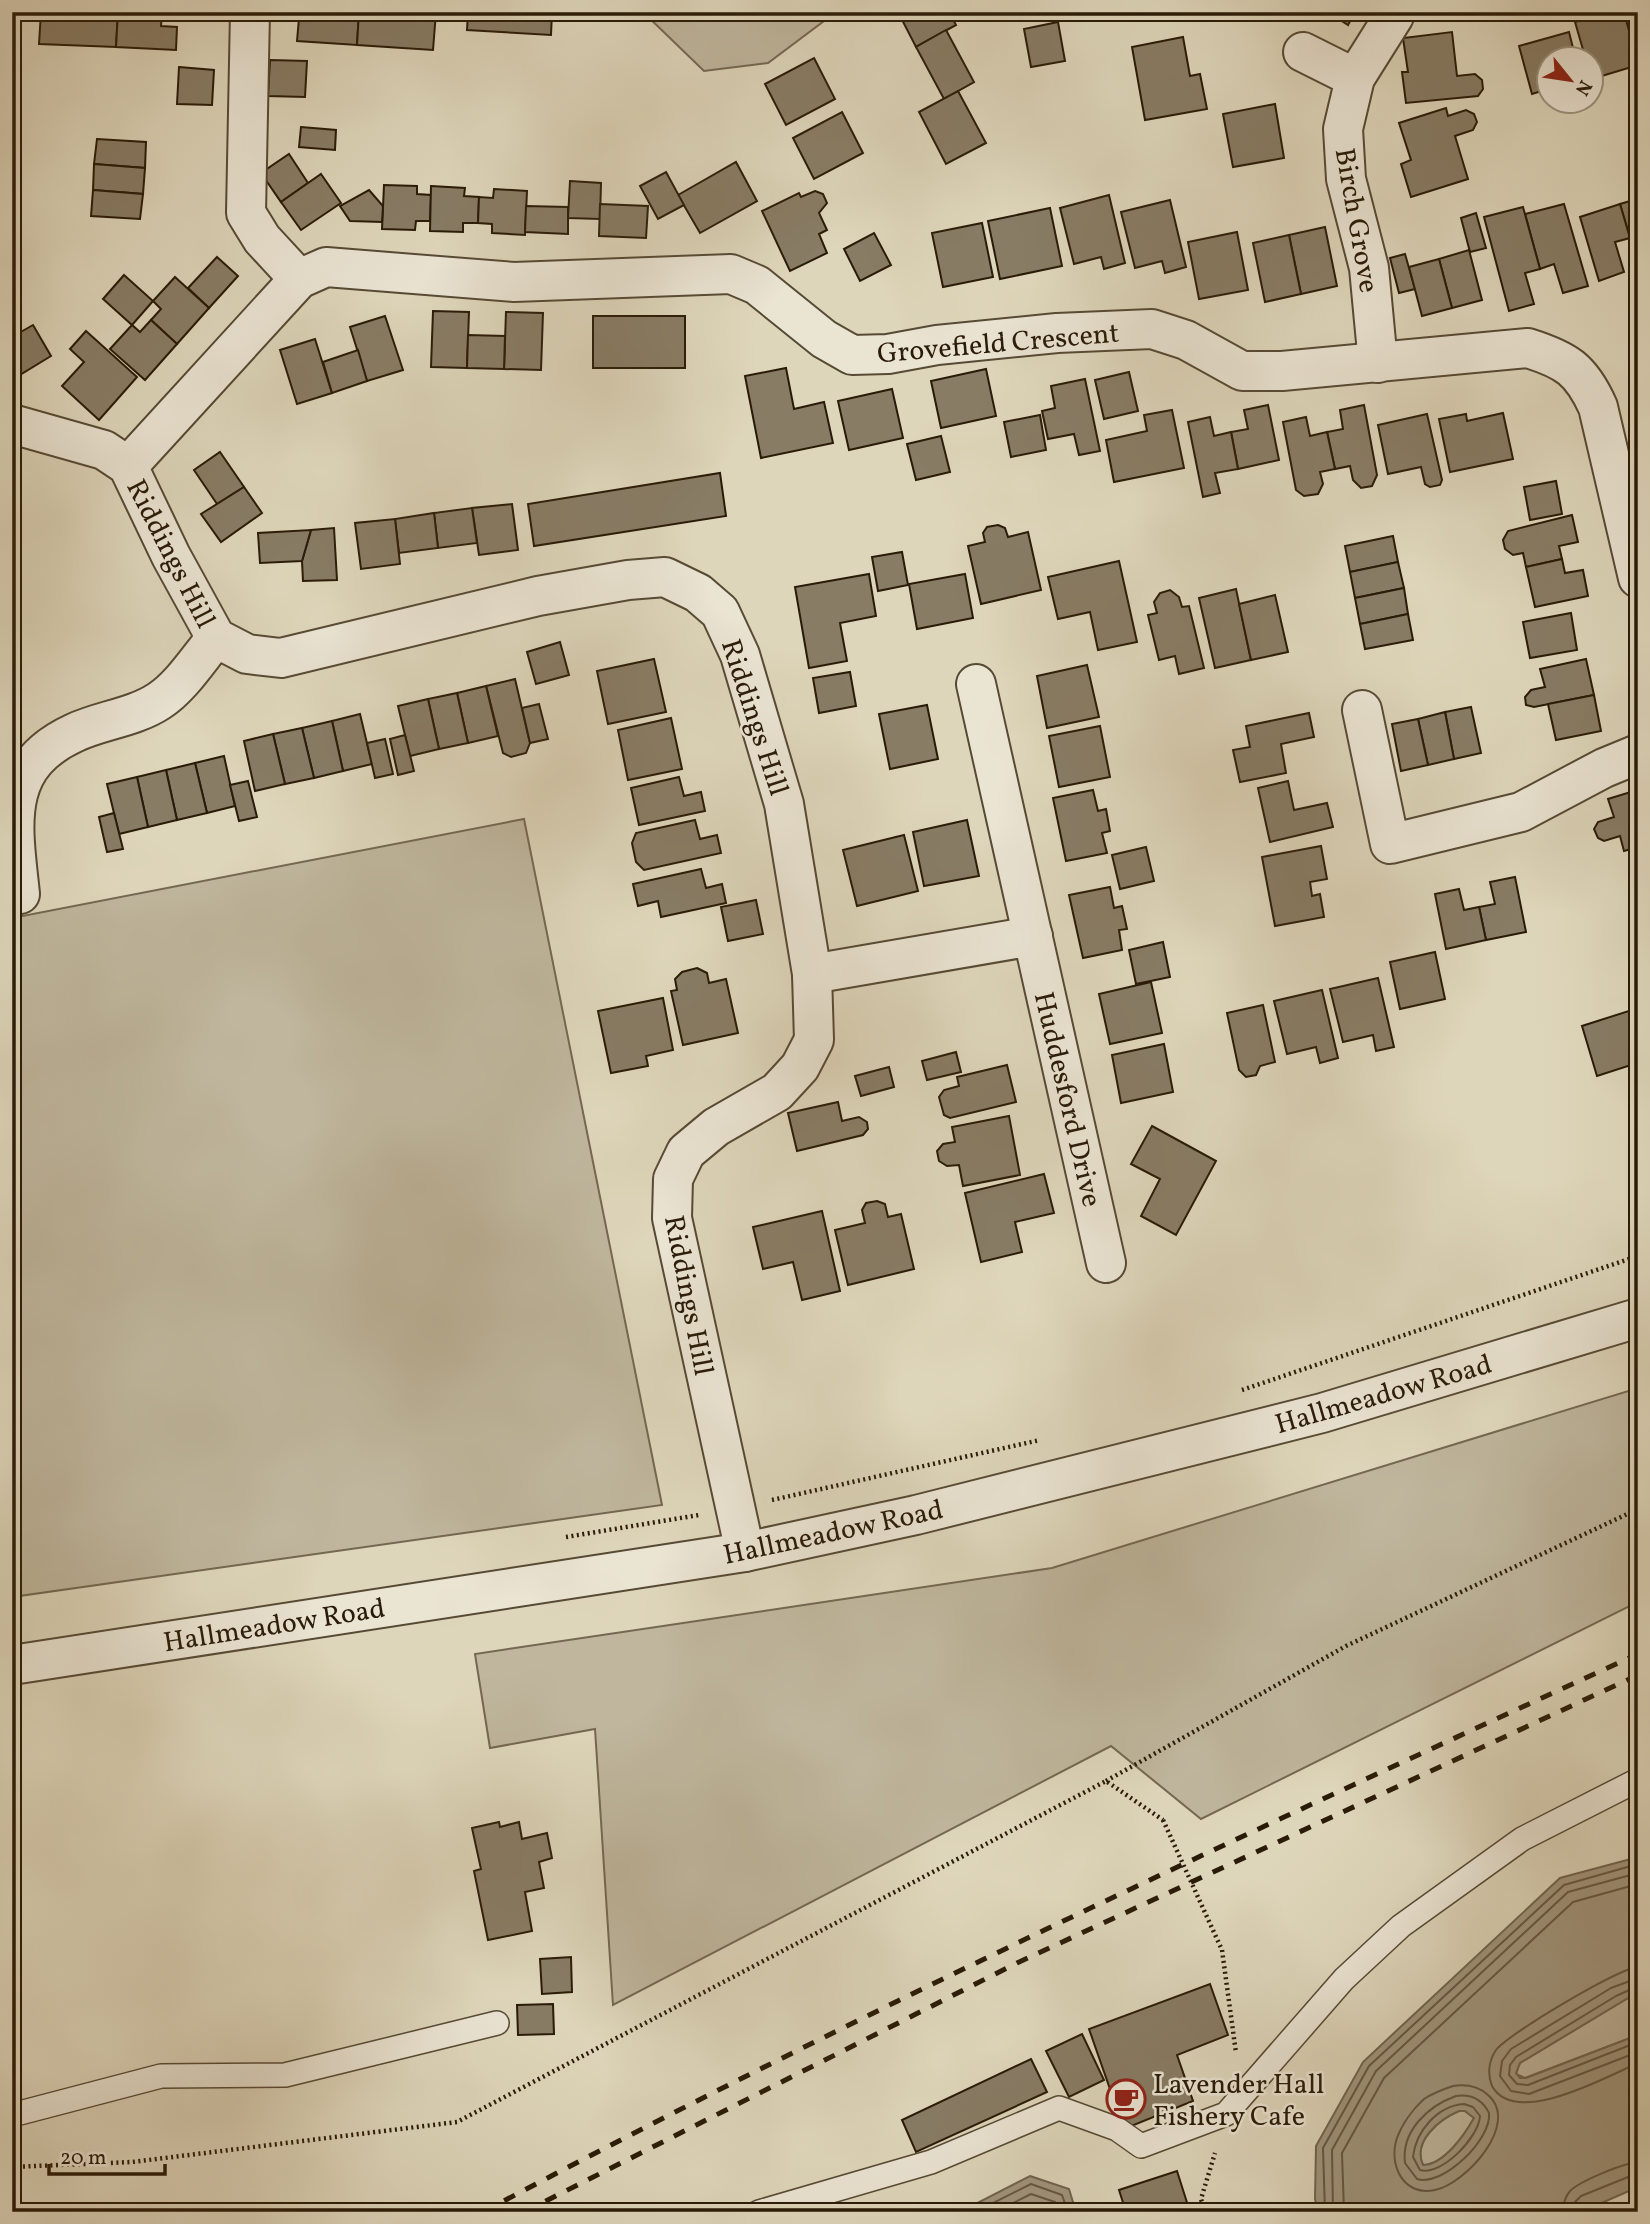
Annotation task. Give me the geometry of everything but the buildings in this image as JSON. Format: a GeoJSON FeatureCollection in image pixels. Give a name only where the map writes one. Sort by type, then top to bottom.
{"type":"FeatureCollection","features":[{"type":"Feature","properties":{"kind":"street"},"geometry":{"type":"LineString","coordinates":[[250,12],[246,213],[262,239],[299,279]]}},
{"type":"Feature","properties":{"kind":"street","name":"Birch Grove"},"geometry":{"type":"LineString","coordinates":[[1378,363],[1369,268],[1346,179],[1343,129],[1355,78],[1394,16]]}},
{"type":"Feature","properties":{"kind":"street"},"geometry":{"type":"LineString","coordinates":[[1303,52],[1355,78]]}},
{"type":"Feature","properties":{"kind":"street","name":"Grovefield Crescent"},"geometry":{"type":"LineString","coordinates":[[128,466],[299,279],[326,267],[514,282],[731,274],[757,285],[824,339],[852,355],[888,354],[937,345],[1057,333],[1152,329],[1186,340],[1242,371],[1282,371],[1528,348],[1561,358],[1587,381],[1598,407],[1633,540],[1638,578]]}},
{"type":"Feature","properties":{"kind":"street","name":"Riddings Hill"},"geometry":{"type":"LineString","coordinates":[[12,424],[104,450],[128,466],[171,556],[216,638],[247,654],[281,658],[538,596],[628,580],[665,577],[698,593],[720,612],[740,655],[784,804],[812,974],[814,1040],[800,1068],[777,1092],[716,1127],[686,1152],[673,1179],[672,1218],[745,1552]]}},
{"type":"Feature","properties":{"kind":"street"},"geometry":{"type":"LineString","coordinates":[[20,894],[14,833],[17,789],[38,756],[74,733],[160,701],[216,638]]}},
{"type":"Feature","properties":{"kind":"street","name":"Huddesford Drive"},"geometry":{"type":"LineString","coordinates":[[976,684],[1106,1263]]}},
{"type":"Feature","properties":{"kind":"street"},"geometry":{"type":"LineString","coordinates":[[1362,710],[1390,845],[1521,813],[1604,768],[1638,754]]}},
{"type":"Feature","properties":{"kind":"street"},"geometry":{"type":"LineString","coordinates":[[812,974],[1033,936]]}},
{"type":"Feature","properties":{"kind":"street","name":"Hallmeadow Road"},"geometry":{"type":"LineString","coordinates":[[12,1665],[745,1552],[916,1515],[1322,1413],[1638,1318]]}},
{"type":"Feature","properties":{"kind":"lane"},"geometry":{"type":"LineString","coordinates":[[759,2212],[931,2162],[1059,2108],[1117,2129],[1141,2146],[1226,2114],[1344,1979],[1401,1926],[1522,1839],[1638,1780]]}},
{"type":"Feature","properties":{"kind":"lane"},"geometry":{"type":"LineString","coordinates":[[12,2115],[161,2076],[285,2075],[497,2023]]}},
{"type":"Feature","properties":{"kind":"path"},"geometry":{"type":"LineString","coordinates":[[1236,1392],[1638,1256]]}},
{"type":"Feature","properties":{"kind":"path"},"geometry":{"type":"LineString","coordinates":[[558,1538],[736,1509],[1048,1438]]}},
{"type":"Feature","properties":{"kind":"path"},"geometry":{"type":"LineString","coordinates":[[12,2167],[132,2162],[457,2122],[1106,1781],[1346,1646],[1638,1509]]}},
{"type":"Feature","properties":{"kind":"path"},"geometry":{"type":"LineString","coordinates":[[1106,1781],[1164,1821],[1222,1950]]}},
{"type":"Feature","properties":{"kind":"shaded area"},"geometry":{"type":"Polygon","coordinates":[[[643,12],[836,12],[768,63],[704,71],[643,12]]]}},
{"type":"Feature","properties":{"kind":"shaded area"},"geometry":{"type":"Polygon","coordinates":[[[524,819],[662,1505],[12,1597],[12,918],[524,819]]]}},
{"type":"Feature","properties":{"kind":"shaded area"},"geometry":{"type":"Polygon","coordinates":[[[1638,1388],[1638,1602],[1201,1819],[1111,1746],[613,2005],[595,1729],[490,1748],[475,1654],[1052,1568],[1638,1388]]]}},
{"type":"Feature","properties":{"kind":"shaded area"},"geometry":{"type":"Polygon","coordinates":[[[1638,1992],[1638,2035],[1525,2078],[1516,2074],[1520,2063],[1638,1992]]]}},
{"type":"Feature","properties":{"kind":"shaded area"},"geometry":{"type":"Polygon","coordinates":[[[1459,2111],[1465,2111],[1474,2118],[1465,2132],[1439,2160],[1423,2165],[1421,2148],[1425,2139],[1436,2125],[1459,2111]]]}},
{"type":"Feature","properties":{"kind":"water"},"geometry":{"type":"Polygon","coordinates":[[[1638,1857],[1638,1992],[1520,2063],[1516,2073],[1520,2078],[1526,2078],[1638,2035],[1638,2187],[1581,2212],[1318,2212],[1315,2199],[1316,2146],[1363,2062],[1560,1878],[1638,1857]],[[1465,2111],[1452,2115],[1430,2132],[1421,2148],[1423,2165],[1439,2160],[1459,2140],[1474,2118],[1465,2111]]]}},
{"type":"Feature","properties":{"kind":"water"},"geometry":{"type":"Polygon","coordinates":[[[1030,2176],[1069,2189],[1076,2212],[960,2212],[1030,2176]]]}},
{"type":"Feature","properties":{"kind":"railway"},"geometry":{"type":"LineString","coordinates":[[483,2212],[768,2065],[1056,1924],[1638,1654]]}},
{"type":"Feature","properties":{"kind":"railway"},"geometry":{"type":"LineString","coordinates":[[524,2212],[1017,1963],[1638,1675]]}},
{"type":"Feature","properties":{"kind":"place","name":"Lavender Hall Fishery Cafe"},"geometry":{"type":"Point","coordinates":[1126,2099]}}]}
